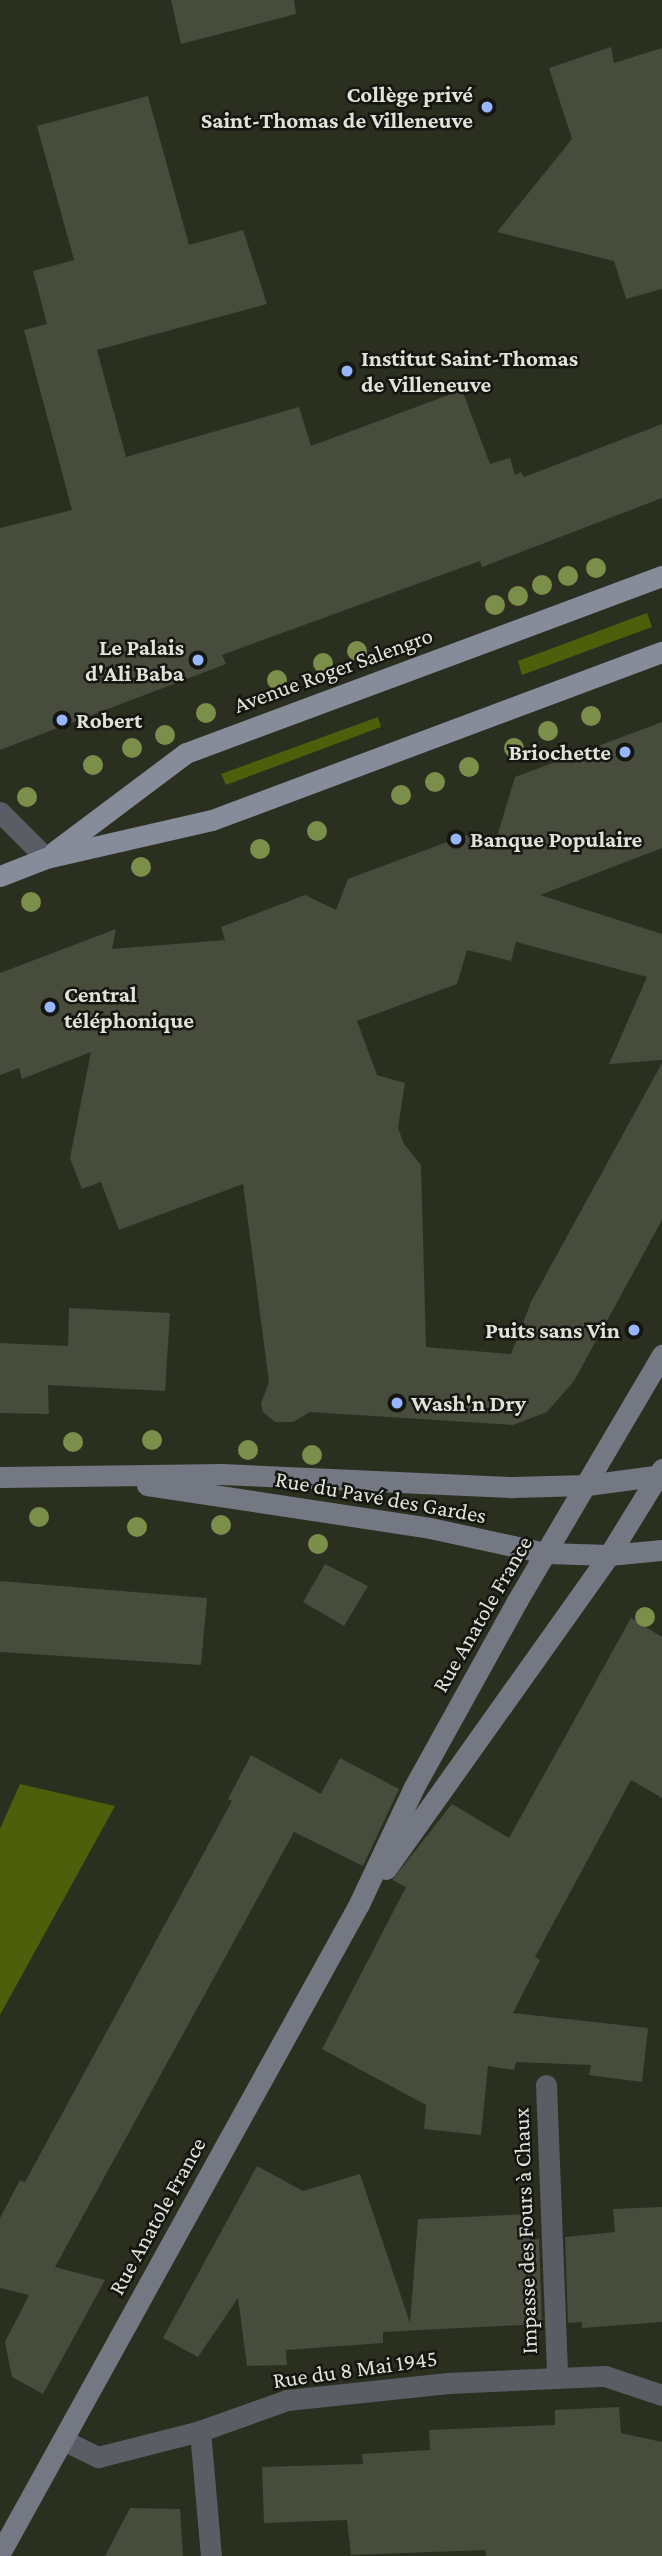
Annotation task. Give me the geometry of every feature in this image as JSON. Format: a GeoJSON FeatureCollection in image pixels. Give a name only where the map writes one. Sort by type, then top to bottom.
{"type":"FeatureCollection","features":[{"type":"Feature","properties":{"kind":"main road","name":"Avenue Roger Salengro"},"geometry":{"type":"LineString","coordinates":[[46,858],[186,753],[662,576]]}},
{"type":"Feature","properties":{"kind":"main road","name":"Avenue Roger Salengro"},"geometry":{"type":"LineString","coordinates":[[0,876],[46,858],[212,820],[662,652]]}},
{"type":"Feature","properties":{"kind":"main road","name":"Rue Anatole France"},"geometry":{"type":"LineString","coordinates":[[0,2553],[359,1904],[414,1787],[662,1355]]}},
{"type":"Feature","properties":{"kind":"main road","name":"Rue Anatole France"},"geometry":{"type":"LineString","coordinates":[[359,1904],[445,1791],[609,1555],[661,1473]]}},
{"type":"Feature","properties":{"kind":"main road","name":"Rue du Pavé des Gardes"},"geometry":{"type":"LineString","coordinates":[[0,1477],[222,1474],[512,1488],[587,1485],[661,1473]]}},
{"type":"Feature","properties":{"kind":"main road","name":"Rue du Pavé des Gardes"},"geometry":{"type":"LineString","coordinates":[[93,1476],[440,1530],[546,1553],[609,1555],[662,1550]]}},
{"type":"Feature","properties":{"kind":"street"},"geometry":{"type":"LineString","coordinates":[[0,812],[46,858]]}},
{"type":"Feature","properties":{"kind":"street","name":"Impasse des Fours à Chaux"},"geometry":{"type":"LineString","coordinates":[[546,2085],[557,2376]]}},
{"type":"Feature","properties":{"kind":"street","name":"Rue du 8 Mai 1945"},"geometry":{"type":"LineString","coordinates":[[63,2440],[98,2457],[200,2431],[287,2400],[557,2376],[605,2376],[662,2395]]}},
{"type":"Feature","properties":{"kind":"street"},"geometry":{"type":"LineString","coordinates":[[200,2431],[211,2556]]}},
{"type":"Feature","properties":{"kind":"green space"},"geometry":{"type":"Polygon","coordinates":[[[647,613],[652,627],[522,675],[518,661],[647,613]]]}},
{"type":"Feature","properties":{"kind":"green space"},"geometry":{"type":"Polygon","coordinates":[[[378,717],[381,727],[226,785],[221,774],[378,717]]]}},
{"type":"Feature","properties":{"kind":"green space"},"geometry":{"type":"Polygon","coordinates":[[[20,1784],[115,1806],[0,2015],[0,1829],[20,1784]]]}},
{"type":"Feature","properties":{"kind":"building"},"geometry":{"type":"Polygon","coordinates":[[[171,0],[294,0],[296,14],[181,44],[171,0]]]}},
{"type":"Feature","properties":{"kind":"building"},"geometry":{"type":"Polygon","coordinates":[[[611,47],[614,63],[662,48],[662,289],[626,299],[614,261],[497,232],[572,139],[549,68],[611,47]]]}},
{"type":"Feature","properties":{"kind":"building"},"geometry":{"type":"Polygon","coordinates":[[[148,96],[189,245],[243,230],[267,304],[97,350],[126,457],[299,407],[311,446],[462,390],[490,464],[510,458],[515,475],[521,472],[524,477],[662,424],[662,498],[482,567],[480,561],[222,655],[226,664],[0,750],[0,528],[72,510],[24,330],[47,324],[33,271],[74,260],[37,126],[148,96]]]}},
{"type":"Feature","properties":{"kind":"building"},"geometry":{"type":"Polygon","coordinates":[[[662,722],[662,848],[540,895],[662,934],[662,1060],[609,1064],[647,977],[516,942],[511,961],[467,950],[457,984],[357,1021],[377,1075],[405,1083],[398,1128],[404,1144],[421,1165],[426,1347],[511,1354],[531,1302],[662,1063],[662,1220],[574,1381],[547,1412],[513,1425],[310,1412],[293,1422],[275,1422],[263,1412],[261,1403],[269,1382],[243,1184],[119,1230],[101,1182],[82,1189],[70,1158],[91,1052],[22,1079],[19,1068],[0,1075],[0,973],[116,929],[112,949],[225,940],[221,927],[305,895],[336,910],[348,879],[466,835],[495,843],[515,777],[662,722]]]}},
{"type":"Feature","properties":{"kind":"building"},"geometry":{"type":"Polygon","coordinates":[[[69,1308],[170,1313],[165,1391],[48,1385],[49,1414],[0,1413],[0,1343],[68,1346],[69,1308]]]}},
{"type":"Feature","properties":{"kind":"building"},"geometry":{"type":"Polygon","coordinates":[[[325,1564],[368,1586],[344,1626],[303,1602],[325,1564]]]}},
{"type":"Feature","properties":{"kind":"building"},"geometry":{"type":"Polygon","coordinates":[[[0,1581],[207,1598],[201,1665],[0,1652],[0,1581]]]}},
{"type":"Feature","properties":{"kind":"building"},"geometry":{"type":"Polygon","coordinates":[[[631,1618],[662,1637],[662,1798],[631,1780],[535,1957],[540,1960],[513,2013],[648,2028],[642,2082],[589,2075],[591,2065],[516,2062],[514,2070],[488,2066],[481,2135],[424,2129],[426,2105],[322,2049],[406,1887],[392,1880],[452,1804],[509,1838],[631,1618]]]}},
{"type":"Feature","properties":{"kind":"building"},"geometry":{"type":"Polygon","coordinates":[[[251,1755],[321,1794],[340,1758],[399,1789],[363,1866],[294,1832],[55,2267],[105,2280],[43,2394],[12,2377],[5,2342],[29,2295],[0,2288],[0,2218],[20,2180],[25,2182],[232,1801],[228,1799],[251,1755]]]}},
{"type":"Feature","properties":{"kind":"building"},"geometry":{"type":"Polygon","coordinates":[[[257,2166],[303,2191],[360,2174],[410,2323],[418,2219],[530,2214],[532,2240],[539,2239],[542,2324],[383,2332],[383,2343],[286,2350],[287,2365],[247,2366],[238,2298],[198,2357],[163,2338],[257,2166]]]}},
{"type":"Feature","properties":{"kind":"building"},"geometry":{"type":"Polygon","coordinates":[[[662,2207],[662,2322],[582,2328],[582,2322],[568,2323],[565,2237],[615,2232],[613,2209],[662,2207]]]}},
{"type":"Feature","properties":{"kind":"building"},"geometry":{"type":"Polygon","coordinates":[[[619,2407],[621,2433],[662,2442],[662,2556],[486,2556],[485,2550],[351,2555],[347,2520],[264,2523],[262,2467],[363,2464],[362,2454],[430,2450],[429,2430],[555,2425],[555,2410],[619,2407]]]}},
{"type":"Feature","properties":{"kind":"building"},"geometry":{"type":"Polygon","coordinates":[[[130,2508],[180,2509],[183,2556],[105,2556],[130,2508]]]}},
{"type":"Feature","properties":{"kind":"place","name":"Collège privé Saint-Thomas de Villeneuve"},"geometry":{"type":"Point","coordinates":[487,107]}},
{"type":"Feature","properties":{"kind":"place","name":"Institut Saint-Thomas de Villeneuve"},"geometry":{"type":"Point","coordinates":[347,371]}},
{"type":"Feature","properties":{"kind":"place","name":"Le Palais d'Ali Baba"},"geometry":{"type":"Point","coordinates":[198,660]}},
{"type":"Feature","properties":{"kind":"place","name":"Robert"},"geometry":{"type":"Point","coordinates":[62,720]}},
{"type":"Feature","properties":{"kind":"place","name":"Briochette"},"geometry":{"type":"Point","coordinates":[625,752]}},
{"type":"Feature","properties":{"kind":"place","name":"Banque Populaire"},"geometry":{"type":"Point","coordinates":[456,839]}},
{"type":"Feature","properties":{"kind":"place","name":"Central téléphonique"},"geometry":{"type":"Point","coordinates":[50,1007]}},
{"type":"Feature","properties":{"kind":"place","name":"Puits sans Vin"},"geometry":{"type":"Point","coordinates":[634,1330]}},
{"type":"Feature","properties":{"kind":"place","name":"Wash'n Dry"},"geometry":{"type":"Point","coordinates":[397,1403]}}]}
